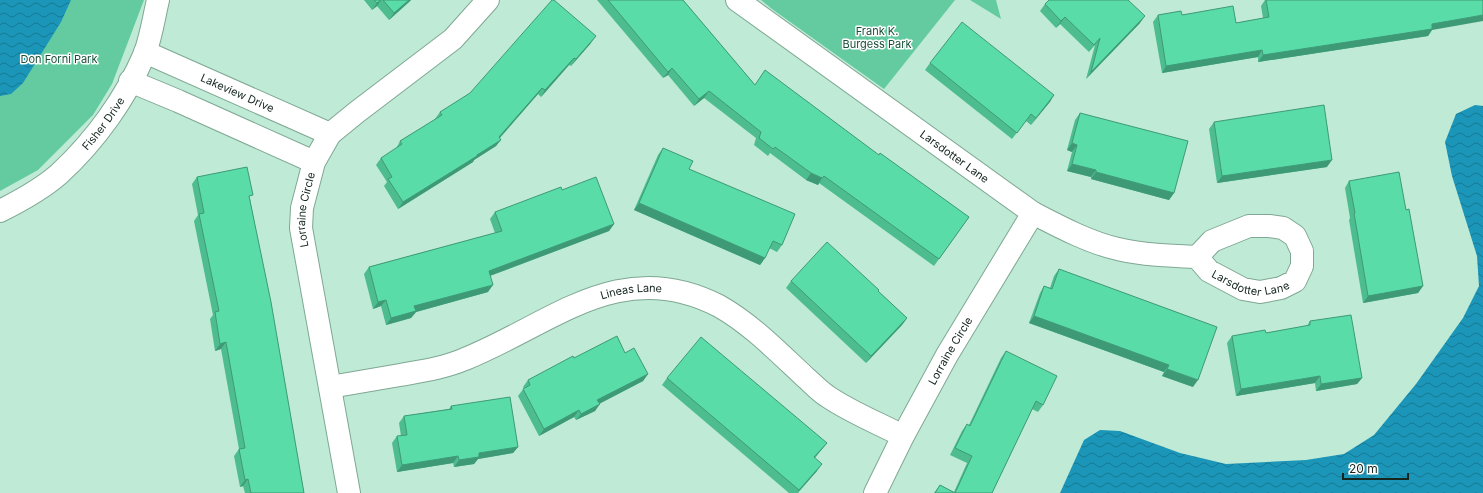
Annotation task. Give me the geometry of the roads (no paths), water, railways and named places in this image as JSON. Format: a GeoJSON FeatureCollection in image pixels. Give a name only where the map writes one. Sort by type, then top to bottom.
{"type":"FeatureCollection","features":[{"type":"Feature","properties":{"kind":"street","name":"Fisher Drive"},"geometry":{"type":"LineString","coordinates":[[0,211],[35,191],[58,174],[80,153],[100,129],[130,81],[145,52],[158,0]]}},
{"type":"Feature","properties":{"kind":"street","name":"Lorraine Circle"},"geometry":{"type":"LineString","coordinates":[[349,493],[304,254],[301,228],[302,208],[314,162],[330,134],[453,39],[488,0]]}},
{"type":"Feature","properties":{"kind":"street","name":"Larsdotter Lane"},"geometry":{"type":"LineString","coordinates":[[737,0],[1033,213],[1078,235],[1117,249],[1152,254],[1197,257]]}},
{"type":"Feature","properties":{"kind":"street","name":"Lakeview Drive"},"geometry":{"type":"LineString","coordinates":[[145,52],[330,134]]}},
{"type":"Feature","properties":{"kind":"street"},"geometry":{"type":"LineString","coordinates":[[130,81],[314,162]]}},
{"type":"Feature","properties":{"kind":"street","name":"Lorraine Circle"},"geometry":{"type":"LineString","coordinates":[[875,493],[903,436],[947,355],[1033,213]]}},
{"type":"Feature","properties":{"kind":"street","name":"Lineas Lane"},"geometry":{"type":"LineString","coordinates":[[330,387],[438,368],[489,348],[574,305],[616,291],[634,288],[662,288],[699,298],[718,306],[744,322],[826,396],[853,412],[903,436]]}},
{"type":"Feature","properties":{"kind":"water"},"geometry":{"type":"Polygon","coordinates":[[[0,0],[71,0],[61,22],[23,83],[11,94],[0,96],[0,0]]]}},
{"type":"Feature","properties":{"kind":"water"},"geometry":{"type":"Polygon","coordinates":[[[1475,105],[1483,106],[1483,493],[1060,493],[1084,440],[1100,430],[1120,431],[1180,453],[1226,464],[1306,460],[1344,454],[1374,435],[1416,384],[1463,318],[1479,286],[1477,256],[1452,176],[1445,142],[1456,114],[1475,105]]]}},
{"type":"Feature","properties":{"kind":"park label","name":"Frank K. Burgess Park"},"geometry":{"type":"Point","coordinates":[877,37]}},
{"type":"Feature","properties":{"kind":"park label","name":"Don Forni Park"},"geometry":{"type":"Point","coordinates":[59,59]}}]}
